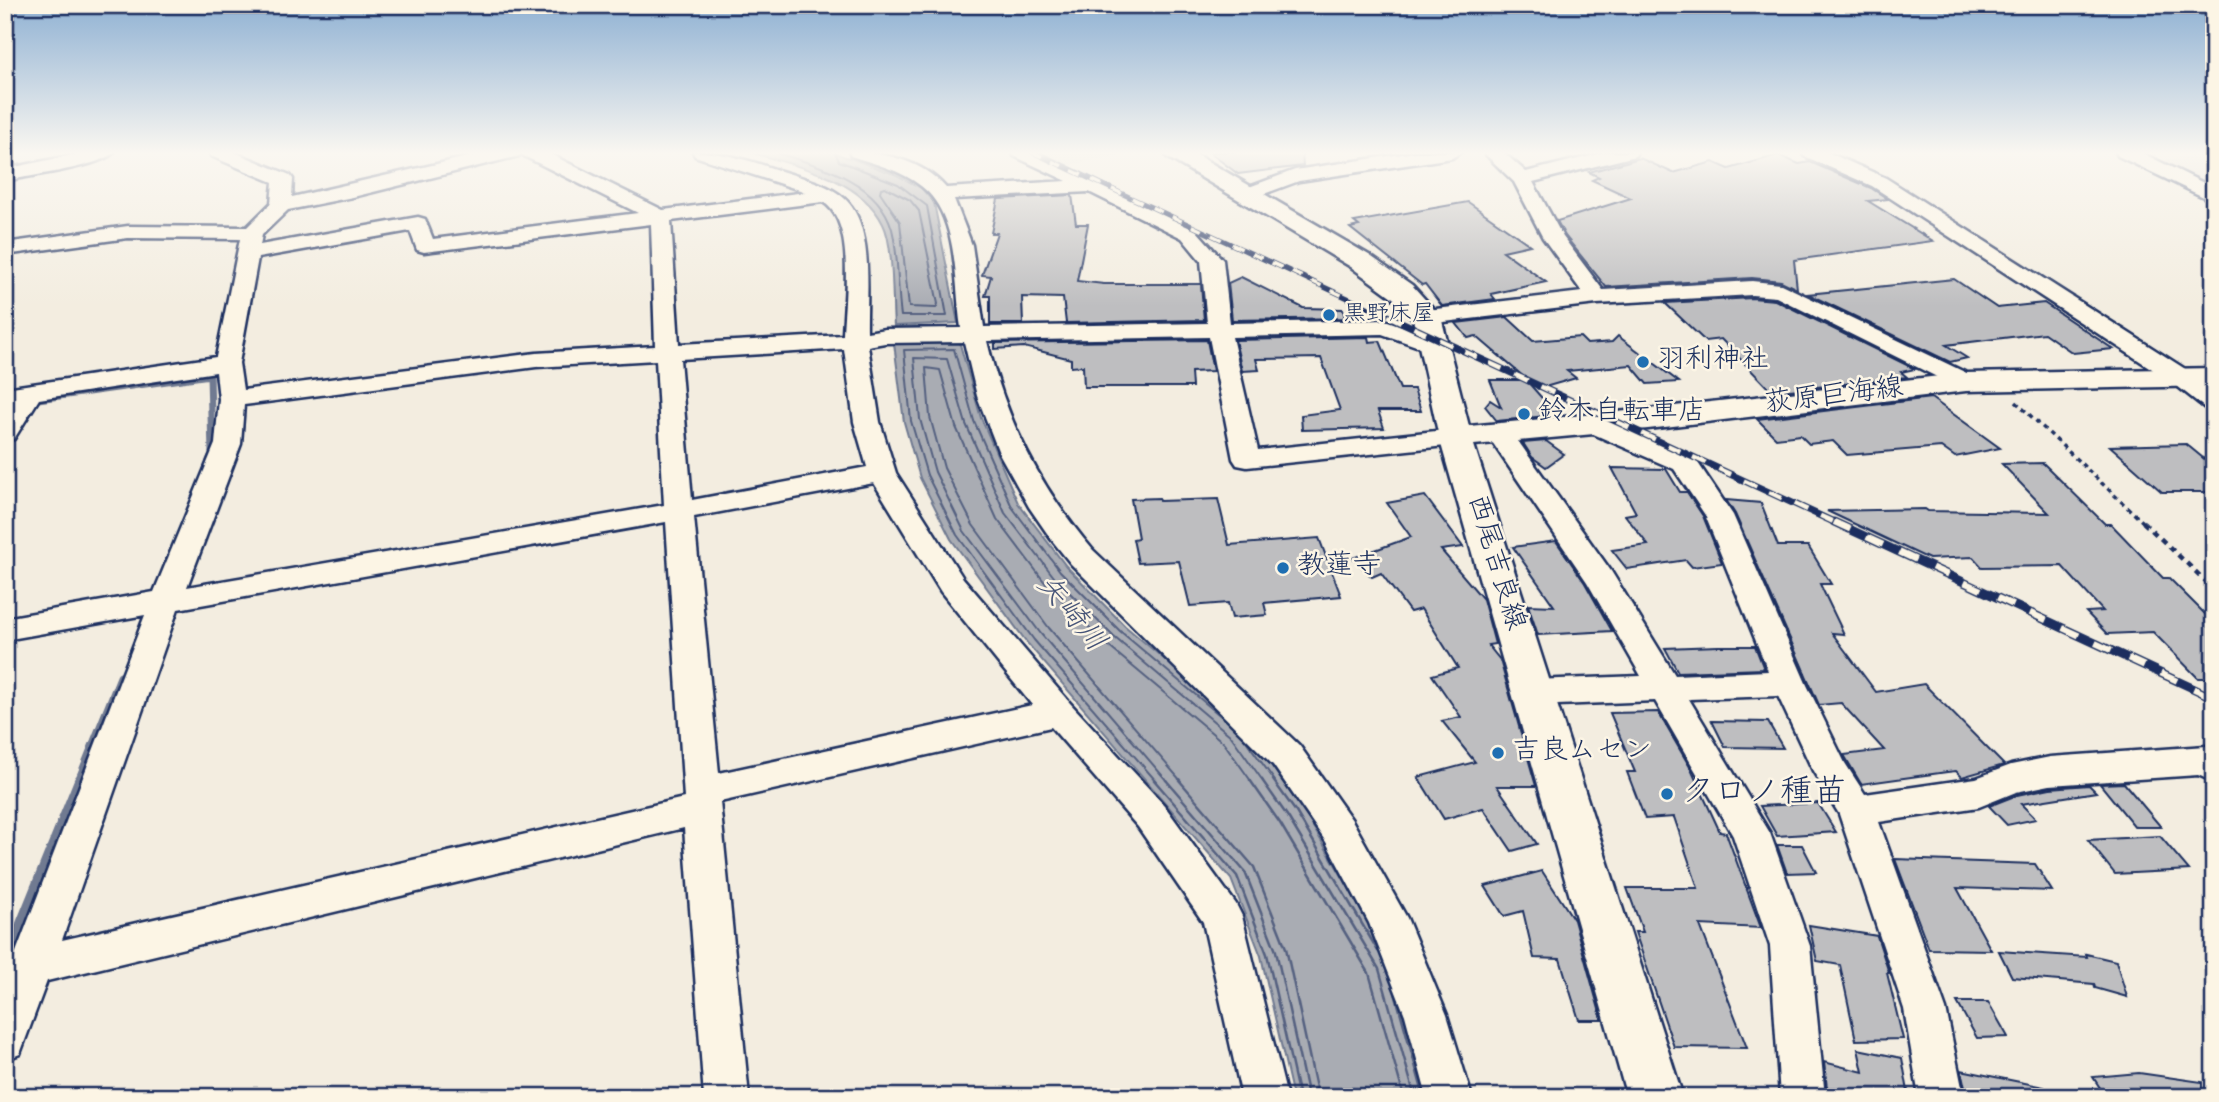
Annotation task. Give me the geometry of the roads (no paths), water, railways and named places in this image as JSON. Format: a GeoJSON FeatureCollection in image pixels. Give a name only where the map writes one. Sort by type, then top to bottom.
{"type":"FeatureCollection","features":[{"type":"Feature","properties":{"kind":"main road"},"geometry":{"type":"LineString","coordinates":[[1260,203],[1360,261],[1402,292],[1431,332]]}},
{"type":"Feature","properties":{"kind":"main road","name":"西尾吉良線"},"geometry":{"type":"LineString","coordinates":[[1431,332],[1455,437],[1655,1097]]}},
{"type":"Feature","properties":{"kind":"main road","name":"荻原巨海線"},"geometry":{"type":"LineString","coordinates":[[1455,437],[1980,382],[2214,377]]}},
{"type":"Feature","properties":{"kind":"street"},"geometry":{"type":"LineString","coordinates":[[5,1039],[166,600],[228,444],[232,399],[227,363],[251,243],[281,205],[289,203]]}},
{"type":"Feature","properties":{"kind":"street"},"geometry":{"type":"LineString","coordinates":[[634,203],[661,217]]}},
{"type":"Feature","properties":{"kind":"street"},"geometry":{"type":"LineString","coordinates":[[5,248],[128,232],[251,243],[418,223],[424,246],[768,203]]}},
{"type":"Feature","properties":{"kind":"street"},"geometry":{"type":"LineString","coordinates":[[836,203],[849,219],[855,242],[870,339],[867,422],[882,473],[952,585],[1058,712],[1151,816],[1222,916],[1265,1097]]}},
{"type":"Feature","properties":{"kind":"street"},"geometry":{"type":"LineString","coordinates":[[946,203],[958,226],[965,334],[1005,441],[1024,479],[1062,535],[1286,755],[1339,831],[1387,918],[1426,1015],[1450,1097]]}},
{"type":"Feature","properties":{"kind":"street"},"geometry":{"type":"LineString","coordinates":[[1130,203],[1189,234],[1212,260],[1219,330],[1247,459],[1455,437]]}},
{"type":"Feature","properties":{"kind":"street"},"geometry":{"type":"LineString","coordinates":[[1535,203],[1553,238],[1597,298]]}},
{"type":"Feature","properties":{"kind":"street"},"geometry":{"type":"LineString","coordinates":[[1912,203],[2180,377],[2214,403]]}},
{"type":"Feature","properties":{"kind":"street"},"geometry":{"type":"LineString","coordinates":[[661,217],[678,511],[727,1097]]}},
{"type":"Feature","properties":{"kind":"street"},"geometry":{"type":"LineString","coordinates":[[232,399],[536,360],[870,339],[965,334],[1385,327],[1431,332],[1597,298],[1752,288],[1781,291],[1980,382]]}},
{"type":"Feature","properties":{"kind":"street"},"geometry":{"type":"LineString","coordinates":[[5,433],[18,394],[227,363]]}},
{"type":"Feature","properties":{"kind":"street"},"geometry":{"type":"LineString","coordinates":[[1593,424],[1684,463],[1719,515],[1789,683],[1830,771],[1856,810],[1925,1009],[1942,1097]]}},
{"type":"Feature","properties":{"kind":"street"},"geometry":{"type":"LineString","coordinates":[[1499,433],[1600,578],[1751,833],[1790,946],[1802,1097]]}},
{"type":"Feature","properties":{"kind":"street"},"geometry":{"type":"LineString","coordinates":[[5,629],[882,473]]}},
{"type":"Feature","properties":{"kind":"street"},"geometry":{"type":"LineString","coordinates":[[1533,693],[1789,683]]}},
{"type":"Feature","properties":{"kind":"street"},"geometry":{"type":"LineString","coordinates":[[34,965],[1058,712]]}},
{"type":"Feature","properties":{"kind":"street"},"geometry":{"type":"LineString","coordinates":[[1856,810],[1979,792],[2011,779],[2050,771],[2206,760],[2214,768]]}},
{"type":"Feature","properties":{"kind":"water"},"geometry":{"type":"Polygon","coordinates":[[[868,203],[934,203],[958,323],[894,326],[887,233],[868,203]]]}},
{"type":"Feature","properties":{"kind":"water","name":"矢崎川"},"geometry":{"type":"Polygon","coordinates":[[[959,341],[981,418],[1018,503],[1066,566],[1125,626],[1243,726],[1302,808],[1393,963],[1431,1097],[1293,1097],[1261,956],[1231,879],[1028,644],[951,539],[920,478],[904,422],[894,343],[959,341]]]}},
{"type":"Feature","properties":{"kind":"waterway"},"geometry":{"type":"LineString","coordinates":[[31,400],[210,375],[212,454],[209,461]]}},
{"type":"Feature","properties":{"kind":"waterway"},"geometry":{"type":"LineString","coordinates":[[79,781],[121,677]]}},
{"type":"Feature","properties":{"kind":"waterway"},"geometry":{"type":"LineString","coordinates":[[5,963],[79,780]]}},
{"type":"Feature","properties":{"kind":"railway"},"geometry":{"type":"LineString","coordinates":[[1143,203],[1391,318]]}},
{"type":"Feature","properties":{"kind":"railway"},"geometry":{"type":"LineString","coordinates":[[1388,316],[1838,524]]}},
{"type":"Feature","properties":{"kind":"railway"},"geometry":{"type":"LineString","coordinates":[[1834,522],[2214,698]]}},
{"type":"Feature","properties":{"kind":"place","name":"黒野床屋"},"geometry":{"type":"Point","coordinates":[1329,315]}},
{"type":"Feature","properties":{"kind":"place","name":"羽利神社"},"geometry":{"type":"Point","coordinates":[1643,362]}},
{"type":"Feature","properties":{"kind":"place","name":"鈴木自転車店"},"geometry":{"type":"Point","coordinates":[1524,414]}},
{"type":"Feature","properties":{"kind":"place","name":"教蓮寺"},"geometry":{"type":"Point","coordinates":[1283,568]}},
{"type":"Feature","properties":{"kind":"place","name":"吉良ムセン"},"geometry":{"type":"Point","coordinates":[1498,753]}},
{"type":"Feature","properties":{"kind":"place","name":"クロノ種苗"},"geometry":{"type":"Point","coordinates":[1667,794]}}]}
